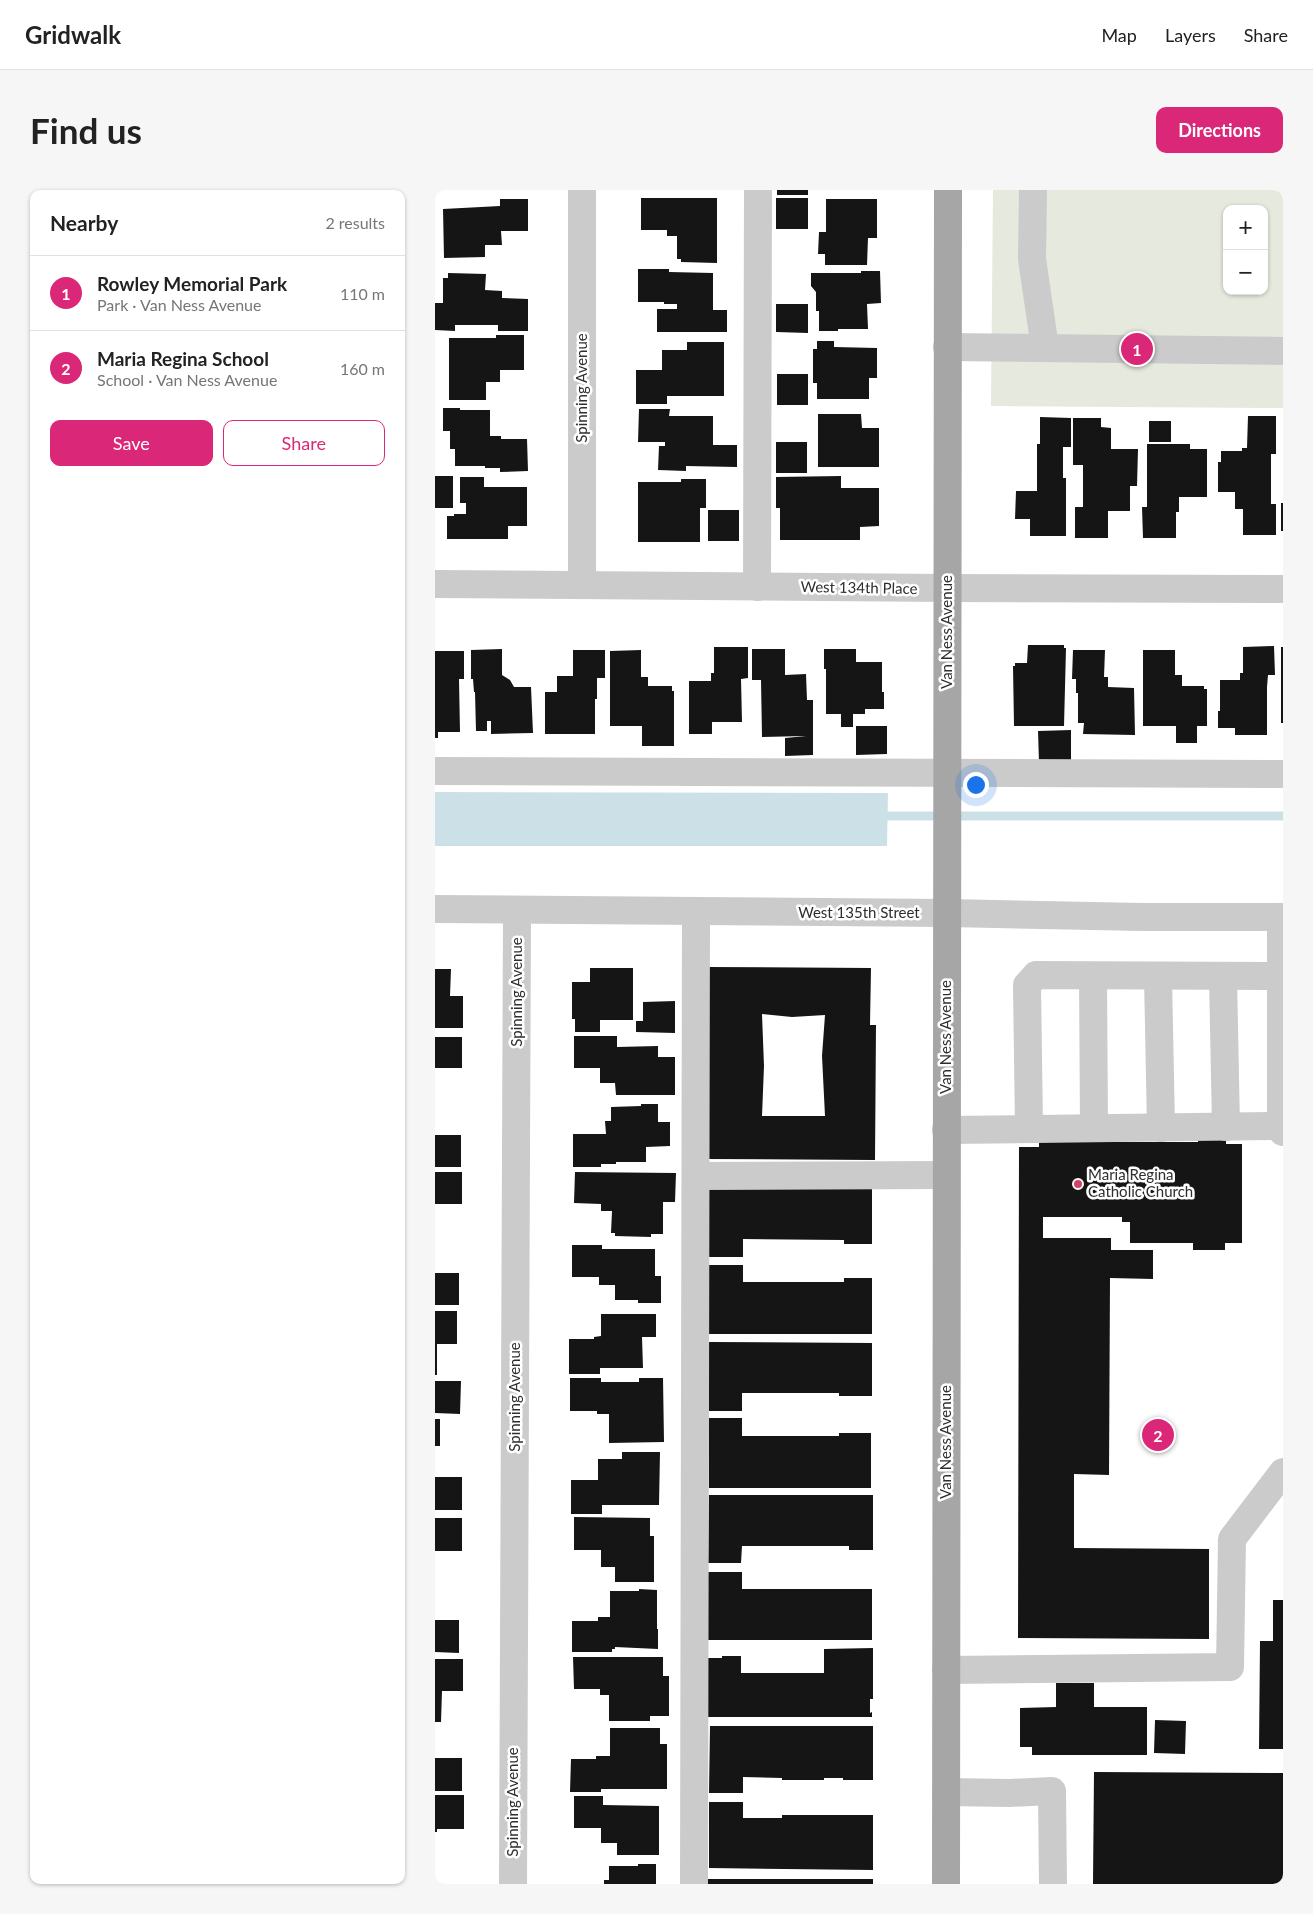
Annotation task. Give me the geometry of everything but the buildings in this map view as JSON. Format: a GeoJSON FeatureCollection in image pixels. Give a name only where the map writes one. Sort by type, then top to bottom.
{"type":"FeatureCollection","features":[{"type":"Feature","properties":{"kind":"main road","name":"Van Ness Avenue"},"geometry":{"type":"LineString","coordinates":[[946,1884],[948,190]]}},
{"type":"Feature","properties":{"kind":"street","name":"Spinning Avenue"},"geometry":{"type":"LineString","coordinates":[[582,585],[583,190]]}},
{"type":"Feature","properties":{"kind":"street"},"geometry":{"type":"LineString","coordinates":[[757,586],[758,190]]}},
{"type":"Feature","properties":{"kind":"street"},"geometry":{"type":"LineString","coordinates":[[1033,190],[1032,259],[1045,348]]}},
{"type":"Feature","properties":{"kind":"street"},"geometry":{"type":"LineString","coordinates":[[947,347],[1283,351]]}},
{"type":"Feature","properties":{"kind":"street","name":"West 134th Place"},"geometry":{"type":"LineString","coordinates":[[435,584],[1283,589]]}},
{"type":"Feature","properties":{"kind":"street"},"geometry":{"type":"LineString","coordinates":[[435,771],[947,783],[1283,774]]}},
{"type":"Feature","properties":{"kind":"street","name":"West 135th Street"},"geometry":{"type":"LineString","coordinates":[[435,909],[1282,918]]}},
{"type":"Feature","properties":{"kind":"street","name":"Spinning Avenue"},"geometry":{"type":"LineString","coordinates":[[513,1884],[517,910]]}},
{"type":"Feature","properties":{"kind":"street"},"geometry":{"type":"LineString","coordinates":[[694,1884],[696,911]]}},
{"type":"Feature","properties":{"kind":"street"},"geometry":{"type":"LineString","coordinates":[[946,1130],[1226,1127],[1282,1129],[1282,918]]}},
{"type":"Feature","properties":{"kind":"street"},"geometry":{"type":"LineString","coordinates":[[1029,1129],[1027,985],[1036,975],[1281,976]]}},
{"type":"Feature","properties":{"kind":"street"},"geometry":{"type":"LineString","coordinates":[[1093,976],[1094,1128]]}},
{"type":"Feature","properties":{"kind":"street"},"geometry":{"type":"LineString","coordinates":[[1158,976],[1161,1128]]}},
{"type":"Feature","properties":{"kind":"street"},"geometry":{"type":"LineString","coordinates":[[1223,976],[1226,1127]]}},
{"type":"Feature","properties":{"kind":"street"},"geometry":{"type":"LineString","coordinates":[[696,1176],[946,1175]]}},
{"type":"Feature","properties":{"kind":"street"},"geometry":{"type":"LineString","coordinates":[[946,1670],[1230,1667],[1232,1539],[1283,1472]]}},
{"type":"Feature","properties":{"kind":"street"},"geometry":{"type":"LineString","coordinates":[[946,1792],[1009,1793],[1052,1791],[1053,1884]]}},
{"type":"Feature","properties":{"kind":"shaded area"},"geometry":{"type":"Polygon","coordinates":[[[993,190],[1283,190],[1283,408],[991,406],[993,190]]]}},
{"type":"Feature","properties":{"kind":"water"},"geometry":{"type":"Polygon","coordinates":[[[435,792],[888,793],[887,846],[435,846],[435,792]]]}},
{"type":"Feature","properties":{"kind":"waterway"},"geometry":{"type":"LineString","coordinates":[[876,816],[1283,816]]}},
{"type":"Feature","properties":{"kind":"place","name":"Rowley Memorial Park"},"geometry":{"type":"Point","coordinates":[1137,349]}},
{"type":"Feature","properties":{"kind":"place","name":"Maria Regina Catholic Church"},"geometry":{"type":"Point","coordinates":[1078,1184]}},
{"type":"Feature","properties":{"kind":"place","name":"Maria Regina School"},"geometry":{"type":"Point","coordinates":[1158,1435]}}]}
